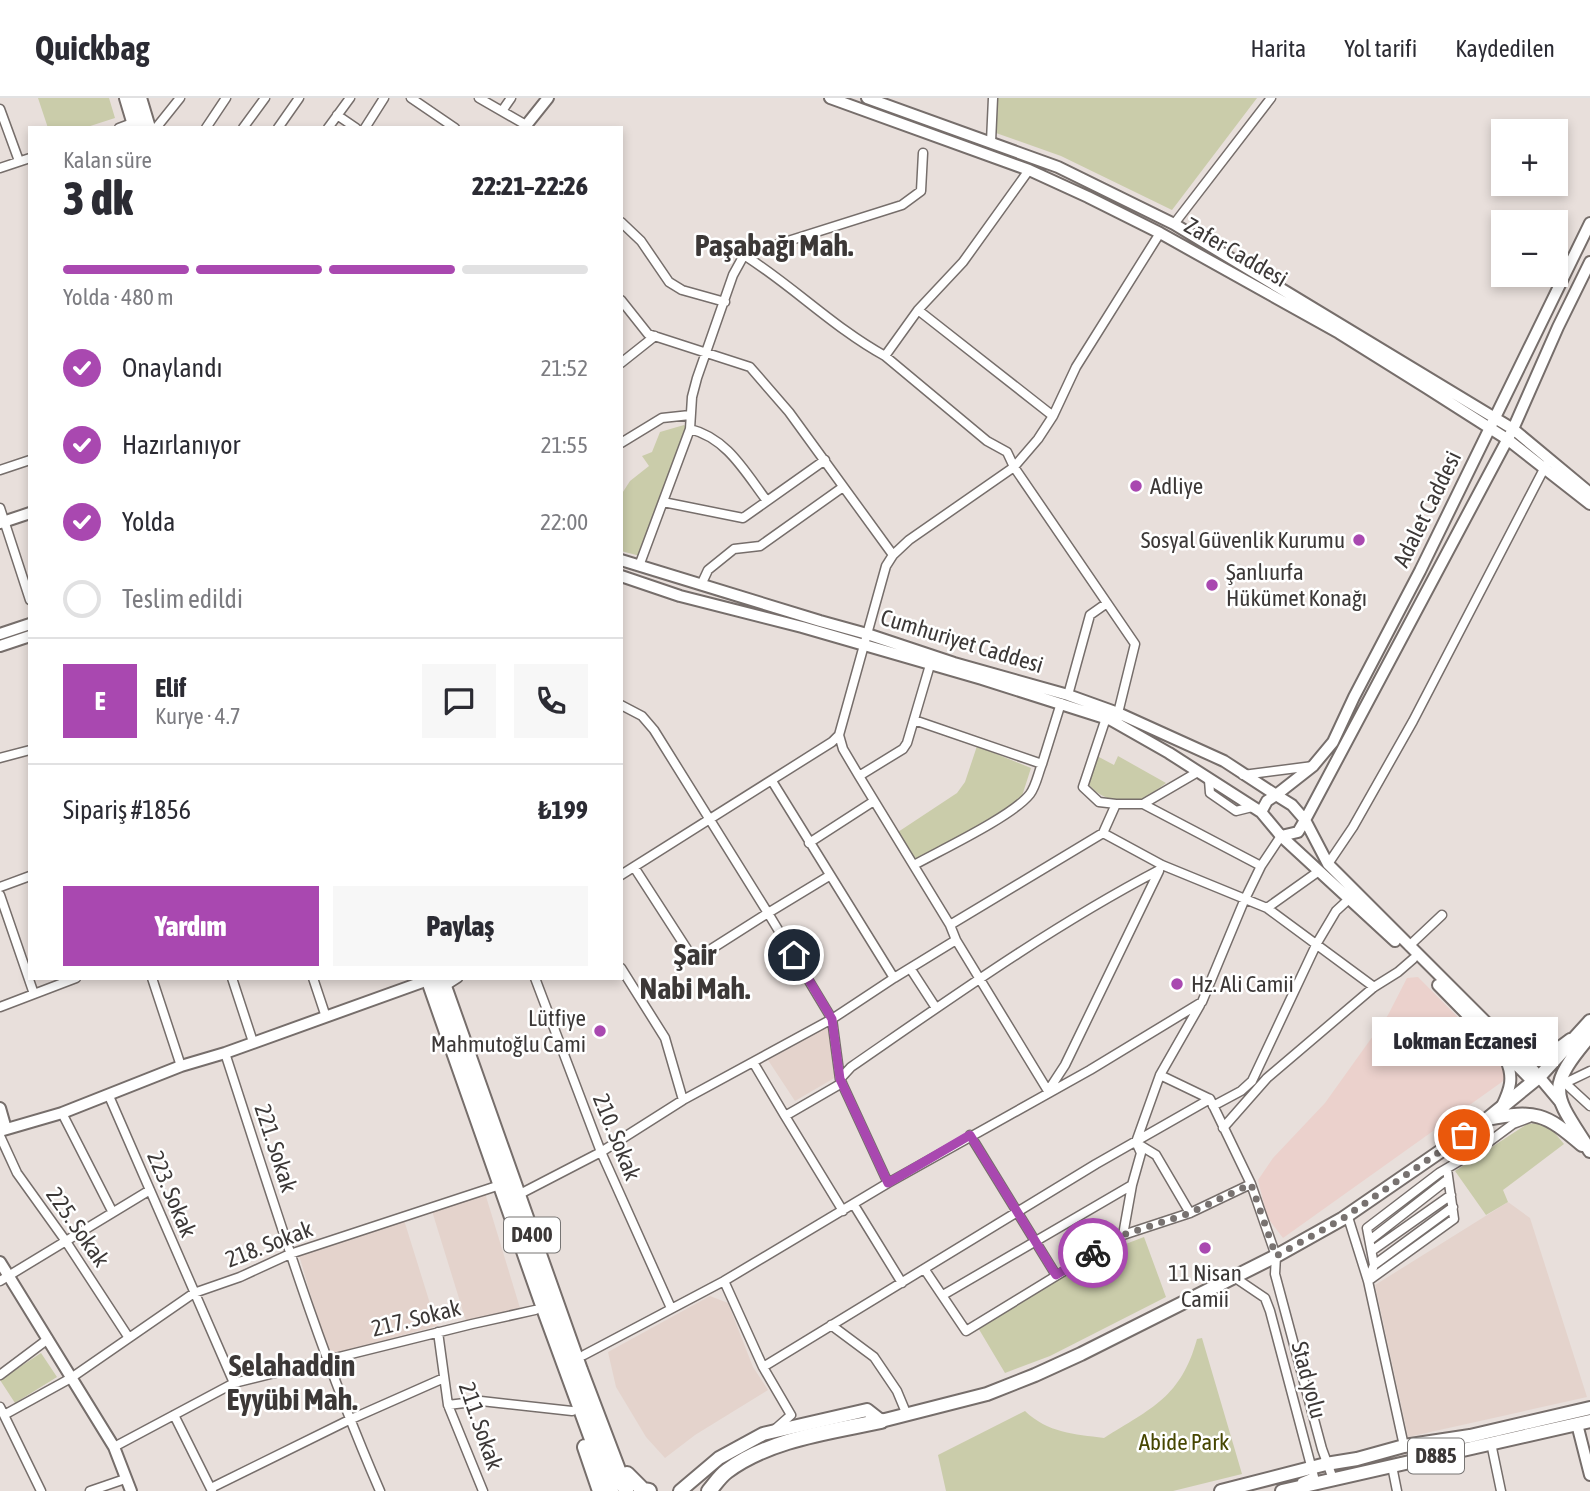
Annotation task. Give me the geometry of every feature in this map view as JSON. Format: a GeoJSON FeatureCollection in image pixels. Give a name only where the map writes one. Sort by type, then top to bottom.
{"type":"FeatureCollection","features":[{"type":"Feature","properties":{"kind":"highway"},"geometry":{"type":"LineString","coordinates":[[137,99],[140,126]]}},
{"type":"Feature","properties":{"kind":"highway","name":"D400"},"geometry":{"type":"LineString","coordinates":[[435,981],[500,1185],[517,1206],[611,1491]]}},
{"type":"Feature","properties":{"kind":"highway","name":"D400"},"geometry":{"type":"LineString","coordinates":[[435,981],[517,1206],[626,1491]]}},
{"type":"Feature","properties":{"kind":"highway"},"geometry":{"type":"LineString","coordinates":[[517,1206],[510,1236],[600,1491]]}},
{"type":"Feature","properties":{"kind":"highway"},"geometry":{"type":"LineString","coordinates":[[517,1206],[539,1227],[634,1491]]}},
{"type":"Feature","properties":{"kind":"highway"},"geometry":{"type":"LineString","coordinates":[[709,1491],[725,1472],[759,1451],[881,1421]]}},
{"type":"Feature","properties":{"kind":"highway"},"geometry":{"type":"LineString","coordinates":[[627,1474],[643,1490],[649,1491]]}},
{"type":"Feature","properties":{"kind":"main road"},"geometry":{"type":"LineString","coordinates":[[526,126],[548,98]]}},
{"type":"Feature","properties":{"kind":"main road","name":"Zafer Caddesi"},"geometry":{"type":"LineString","coordinates":[[830,98],[1029,170],[1088,197],[1160,233],[1339,333],[1492,423]]}},
{"type":"Feature","properties":{"kind":"main road","name":"Zafer Caddesi"},"geometry":{"type":"LineString","coordinates":[[867,98],[1058,167],[1174,224],[1510,434],[1590,504]]}},
{"type":"Feature","properties":{"kind":"main road","name":"Adalet Caddesi"},"geometry":{"type":"LineString","coordinates":[[1256,810],[1313,766],[1333,742],[1590,223]]}},
{"type":"Feature","properties":{"kind":"main road","name":"Adalet Caddesi"},"geometry":{"type":"LineString","coordinates":[[1305,820],[1510,434],[1590,262]]}},
{"type":"Feature","properties":{"kind":"main road","name":"Zafer Caddesi"},"geometry":{"type":"LineString","coordinates":[[1547,464],[1590,493]]}},
{"type":"Feature","properties":{"kind":"main road"},"geometry":{"type":"LineString","coordinates":[[2,523],[28,514]]}},
{"type":"Feature","properties":{"kind":"main road","name":"Cumhuriyet Caddesi"},"geometry":{"type":"LineString","coordinates":[[623,561],[866,639],[930,665],[1118,713],[1224,761],[1292,805],[1305,820]]}},
{"type":"Feature","properties":{"kind":"main road","name":"Cumhuriyet Caddesi"},"geometry":{"type":"LineString","coordinates":[[623,577],[680,596],[866,639],[954,663],[1065,699],[1169,753],[1256,810],[1280,836]]}},
{"type":"Feature","properties":{"kind":"main road"},"geometry":{"type":"LineString","coordinates":[[0,634],[28,625]]}},
{"type":"Feature","properties":{"kind":"main road"},"geometry":{"type":"LineString","coordinates":[[0,646],[28,637]]}},
{"type":"Feature","properties":{"kind":"main road"},"geometry":{"type":"LineString","coordinates":[[1280,836],[1298,832],[1305,820]]}},
{"type":"Feature","properties":{"kind":"main road"},"geometry":{"type":"LineString","coordinates":[[1305,820],[1323,868],[1349,899],[1413,958],[1560,1104],[1590,1151]]}},
{"type":"Feature","properties":{"kind":"main road"},"geometry":{"type":"LineString","coordinates":[[1280,836],[1323,868],[1409,946],[1509,1053],[1510,1088],[1502,1106]]}},
{"type":"Feature","properties":{"kind":"main road"},"geometry":{"type":"LineString","coordinates":[[0,1108],[2,1132],[109,1096],[181,1066],[435,981]]}},
{"type":"Feature","properties":{"kind":"main road"},"geometry":{"type":"LineString","coordinates":[[1509,1053],[1529,1055],[1550,1051],[1565,1043],[1590,1021]]}},
{"type":"Feature","properties":{"kind":"main road"},"geometry":{"type":"LineString","coordinates":[[680,1491],[719,1458],[762,1434],[867,1410],[881,1421],[987,1394],[1035,1375],[1276,1256],[1348,1214],[1486,1120],[1536,1079],[1590,1021]]}},
{"type":"Feature","properties":{"kind":"main road"},"geometry":{"type":"LineString","coordinates":[[1560,1104],[1559,1087],[1564,1068],[1590,1036]]}},
{"type":"Feature","properties":{"kind":"main road"},"geometry":{"type":"LineString","coordinates":[[1486,1120],[1517,1114],[1539,1116],[1559,1125],[1590,1151]]}},
{"type":"Feature","properties":{"kind":"main road"},"geometry":{"type":"LineString","coordinates":[[0,1262],[4,1278],[48,1339],[114,1447],[131,1491]]}},
{"type":"Feature","properties":{"kind":"main road"},"geometry":{"type":"LineString","coordinates":[[1221,1491],[1404,1446],[1470,1436],[1590,1408]]}},
{"type":"Feature","properties":{"kind":"main road"},"geometry":{"type":"LineString","coordinates":[[1583,1423],[1590,1475]]}},
{"type":"Feature","properties":{"kind":"main road","name":"D885"},"geometry":{"type":"LineString","coordinates":[[1283,1491],[1583,1423]]}},
{"type":"Feature","properties":{"kind":"street"},"geometry":{"type":"LineString","coordinates":[[158,126],[180,98]]}},
{"type":"Feature","properties":{"kind":"street"},"geometry":{"type":"LineString","coordinates":[[207,126],[226,98]]}},
{"type":"Feature","properties":{"kind":"street"},"geometry":{"type":"LineString","coordinates":[[244,126],[265,98]]}},
{"type":"Feature","properties":{"kind":"street"},"geometry":{"type":"LineString","coordinates":[[279,126],[299,98]]}},
{"type":"Feature","properties":{"kind":"street"},"geometry":{"type":"LineString","coordinates":[[329,126],[350,98]]}},
{"type":"Feature","properties":{"kind":"street"},"geometry":{"type":"LineString","coordinates":[[366,126],[384,98]]}},
{"type":"Feature","properties":{"kind":"street"},"geometry":{"type":"LineString","coordinates":[[411,98],[452,126]]}},
{"type":"Feature","properties":{"kind":"street"},"geometry":{"type":"LineString","coordinates":[[479,98],[524,126]]}},
{"type":"Feature","properties":{"kind":"street"},"geometry":{"type":"LineString","coordinates":[[502,111],[510,98]]}},
{"type":"Feature","properties":{"kind":"street"},"geometry":{"type":"LineString","coordinates":[[991,142],[993,98]]}},
{"type":"Feature","properties":{"kind":"street"},"geometry":{"type":"LineString","coordinates":[[1174,224],[1271,98]]}},
{"type":"Feature","properties":{"kind":"street"},"geometry":{"type":"LineString","coordinates":[[0,109],[19,161]]}},
{"type":"Feature","properties":{"kind":"street"},"geometry":{"type":"LineString","coordinates":[[337,115],[353,126]]}},
{"type":"Feature","properties":{"kind":"street"},"geometry":{"type":"LineString","coordinates":[[639,566],[690,429],[692,397],[733,275],[744,255],[902,205],[921,191],[923,153]]}},
{"type":"Feature","properties":{"kind":"street"},"geometry":{"type":"LineString","coordinates":[[0,168],[28,159]]}},
{"type":"Feature","properties":{"kind":"street"},"geometry":{"type":"LineString","coordinates":[[885,356],[918,310],[963,262],[1029,170]]}},
{"type":"Feature","properties":{"kind":"street"},"geometry":{"type":"LineString","coordinates":[[623,224],[640,241],[669,282],[682,290],[725,302]]}},
{"type":"Feature","properties":{"kind":"street"},"geometry":{"type":"LineString","coordinates":[[1048,1091],[859,776],[843,748],[839,735],[886,566],[893,555],[909,540],[1014,467],[1038,439],[1054,416],[1076,367],[1160,233]]}},
{"type":"Feature","properties":{"kind":"street"},"geometry":{"type":"LineString","coordinates":[[744,255],[856,339],[885,356],[987,441],[1007,452],[1014,467],[1135,644],[1118,713],[1123,727]]}},
{"type":"Feature","properties":{"kind":"street"},"geometry":{"type":"LineString","coordinates":[[918,310],[1054,416]]}},
{"type":"Feature","properties":{"kind":"street"},"geometry":{"type":"LineString","coordinates":[[625,311],[648,334],[750,367],[772,390],[893,555]]}},
{"type":"Feature","properties":{"kind":"street"},"geometry":{"type":"LineString","coordinates":[[623,361],[654,336]]}},
{"type":"Feature","properties":{"kind":"street"},"geometry":{"type":"LineString","coordinates":[[623,442],[662,418],[690,415]]}},
{"type":"Feature","properties":{"kind":"street"},"geometry":{"type":"LineString","coordinates":[[690,429],[703,432],[722,444],[767,501]]}},
{"type":"Feature","properties":{"kind":"street"},"geometry":{"type":"LineString","coordinates":[[663,502],[743,519],[825,460]]}},
{"type":"Feature","properties":{"kind":"street"},"geometry":{"type":"LineString","coordinates":[[0,470],[28,461]]}},
{"type":"Feature","properties":{"kind":"street"},"geometry":{"type":"LineString","coordinates":[[1267,908],[1323,868],[1353,827],[1413,721],[1547,464]]}},
{"type":"Feature","properties":{"kind":"street"},"geometry":{"type":"LineString","coordinates":[[701,585],[708,570],[734,549],[760,546],[843,487]]}},
{"type":"Feature","properties":{"kind":"street"},"geometry":{"type":"LineString","coordinates":[[0,508],[2,523],[28,594]]}},
{"type":"Feature","properties":{"kind":"street"},"geometry":{"type":"LineString","coordinates":[[914,865],[1017,806],[1031,792],[1065,699],[1090,615],[1107,603]]}},
{"type":"Feature","properties":{"kind":"street"},"geometry":{"type":"LineString","coordinates":[[859,776],[903,750],[930,665]]}},
{"type":"Feature","properties":{"kind":"street"},"geometry":{"type":"LineString","coordinates":[[623,706],[642,716],[654,730],[832,1019],[841,1081],[888,1183]]}},
{"type":"Feature","properties":{"kind":"street"},"geometry":{"type":"LineString","coordinates":[[1106,718],[1083,788],[1100,802],[1143,804],[1261,866]]}},
{"type":"Feature","properties":{"kind":"street"},"geometry":{"type":"LineString","coordinates":[[914,720],[1042,764]]}},
{"type":"Feature","properties":{"kind":"street"},"geometry":{"type":"LineString","coordinates":[[623,874],[772,781],[839,735]]}},
{"type":"Feature","properties":{"kind":"street"},"geometry":{"type":"LineString","coordinates":[[0,758],[28,751]]}},
{"type":"Feature","properties":{"kind":"street"},"geometry":{"type":"LineString","coordinates":[[1243,775],[1313,766]]}},
{"type":"Feature","properties":{"kind":"street"},"geometry":{"type":"LineString","coordinates":[[1143,804],[1196,773]]}},
{"type":"Feature","properties":{"kind":"street"},"geometry":{"type":"LineString","coordinates":[[772,781],[894,978]]}},
{"type":"Feature","properties":{"kind":"street"},"geometry":{"type":"LineString","coordinates":[[809,843],[874,801]]}},
{"type":"Feature","properties":{"kind":"street"},"geometry":{"type":"LineString","coordinates":[[950,925],[1103,833],[1116,804]]}},
{"type":"Feature","properties":{"kind":"street"},"geometry":{"type":"LineString","coordinates":[[1103,833],[1161,868],[1267,908],[1374,987]]}},
{"type":"Feature","properties":{"kind":"street"},"geometry":{"type":"LineString","coordinates":[[1123,1235],[1141,1153],[1136,1142],[1160,1075],[1202,1002],[1244,901],[1280,836]]}},
{"type":"Feature","properties":{"kind":"street"},"geometry":{"type":"LineString","coordinates":[[634,867],[694,960],[830,876]]}},
{"type":"Feature","properties":{"kind":"street"},"geometry":{"type":"LineString","coordinates":[[785,1116],[841,1081],[851,1067],[936,1008],[1102,901],[1161,868]]}},
{"type":"Feature","properties":{"kind":"street"},"geometry":{"type":"LineString","coordinates":[[1048,1091],[1065,1065],[1161,868]]}},
{"type":"Feature","properties":{"kind":"street"},"geometry":{"type":"LineString","coordinates":[[0,887],[28,877]]}},
{"type":"Feature","properties":{"kind":"street"},"geometry":{"type":"LineString","coordinates":[[0,895],[28,977]]}},
{"type":"Feature","properties":{"kind":"street"},"geometry":{"type":"LineString","coordinates":[[763,1367],[1136,1142],[1211,1103],[1241,1091],[1252,1081],[1317,943],[1336,911],[1349,899]]}},
{"type":"Feature","properties":{"kind":"street"},"geometry":{"type":"LineString","coordinates":[[1409,946],[1442,915]]}},
{"type":"Feature","properties":{"kind":"street"},"geometry":{"type":"LineString","coordinates":[[517,1206],[683,1100],[832,1019],[956,940]]}},
{"type":"Feature","properties":{"kind":"street"},"geometry":{"type":"LineString","coordinates":[[1223,1128],[1267,1078],[1374,987],[1398,972],[1413,958]]}},
{"type":"Feature","properties":{"kind":"street"},"geometry":{"type":"LineString","coordinates":[[910,968],[936,1008]]}},
{"type":"Feature","properties":{"kind":"street"},"geometry":{"type":"LineString","coordinates":[[623,971],[665,1038],[683,1100]]}},
{"type":"Feature","properties":{"kind":"street"},"geometry":{"type":"LineString","coordinates":[[29,980],[34,994]]}},
{"type":"Feature","properties":{"kind":"street"},"geometry":{"type":"LineString","coordinates":[[0,1007],[71,980]]}},
{"type":"Feature","properties":{"kind":"street"},"geometry":{"type":"LineString","coordinates":[[153,980],[181,1066]]}},
{"type":"Feature","properties":{"kind":"street"},"geometry":{"type":"LineString","coordinates":[[233,980],[253,1042]]}},
{"type":"Feature","properties":{"kind":"street"},"geometry":{"type":"LineString","coordinates":[[314,980],[326,1017]]}},
{"type":"Feature","properties":{"kind":"street","name":"210. Sokak"},"geometry":{"type":"LineString","coordinates":[[536,980],[601,1152],[671,1308]]}},
{"type":"Feature","properties":{"kind":"street"},"geometry":{"type":"LineString","coordinates":[[584,1354],[724,1281],[970,1135],[1090,1070],[1202,1002]]}},
{"type":"Feature","properties":{"kind":"street","name":"221. Sokak"},"geometry":{"type":"LineString","coordinates":[[225,1053],[327,1361],[380,1491]]}},
{"type":"Feature","properties":{"kind":"street"},"geometry":{"type":"LineString","coordinates":[[753,1062],[843,1211]]}},
{"type":"Feature","properties":{"kind":"street"},"geometry":{"type":"LineString","coordinates":[[1590,1071],[1565,1083],[1590,1106]]}},
{"type":"Feature","properties":{"kind":"street"},"geometry":{"type":"LineString","coordinates":[[1160,1075],[1211,1103],[1251,1184],[1276,1256],[1275,1274],[1326,1464],[1333,1479]]}},
{"type":"Feature","properties":{"kind":"street","name":"223. Sokak"},"geometry":{"type":"LineString","coordinates":[[109,1096],[234,1383]]}},
{"type":"Feature","properties":{"kind":"street"},"geometry":{"type":"LineString","coordinates":[[62,1113],[113,1211]]}},
{"type":"Feature","properties":{"kind":"street"},"geometry":{"type":"LineString","coordinates":[[1368,1282],[1374,1265],[1367,1228],[1513,1124],[1539,1116]]}},
{"type":"Feature","properties":{"kind":"street","name":"225. Sokak"},"geometry":{"type":"LineString","coordinates":[[2,1132],[17,1173],[129,1338]]}},
{"type":"Feature","properties":{"kind":"street"},"geometry":{"type":"LineString","coordinates":[[970,1135],[1056,1275]]}},
{"type":"Feature","properties":{"kind":"street"},"geometry":{"type":"LineString","coordinates":[[1136,1142],[1156,1155],[1190,1213]]}},
{"type":"Feature","properties":{"kind":"street"},"geometry":{"type":"LineString","coordinates":[[1368,1282],[1454,1219],[1447,1169]]}},
{"type":"Feature","properties":{"kind":"street"},"geometry":{"type":"LineString","coordinates":[[1370,1240],[1447,1180]]}},
{"type":"Feature","properties":{"kind":"street"},"geometry":{"type":"LineString","coordinates":[[925,1270],[966,1331],[1123,1235],[1190,1213],[1251,1184]]}},
{"type":"Feature","properties":{"kind":"street","name":"218. Sokak"},"geometry":{"type":"LineString","coordinates":[[2,1411],[71,1378],[194,1293],[240,1278],[290,1254],[500,1185]]}},
{"type":"Feature","properties":{"kind":"street"},"geometry":{"type":"LineString","coordinates":[[943,1296],[1132,1185]]}},
{"type":"Feature","properties":{"kind":"street"},"geometry":{"type":"LineString","coordinates":[[4,1278],[149,1190]]}},
{"type":"Feature","properties":{"kind":"street"},"geometry":{"type":"LineString","coordinates":[[1373,1250],[1451,1195]]}},
{"type":"Feature","properties":{"kind":"street"},"geometry":{"type":"LineString","coordinates":[[854,1205],[902,1283]]}},
{"type":"Feature","properties":{"kind":"street"},"geometry":{"type":"LineString","coordinates":[[1374,1265],[1453,1207]]}},
{"type":"Feature","properties":{"kind":"street"},"geometry":{"type":"LineString","coordinates":[[1348,1214],[1368,1282],[1404,1446]]}},
{"type":"Feature","properties":{"kind":"street","name":"Stad yolu"},"geometry":{"type":"LineString","coordinates":[[1234,1277],[1265,1298],[1311,1467]]}},
{"type":"Feature","properties":{"kind":"street"},"geometry":{"type":"LineString","coordinates":[[724,1281],[763,1367],[791,1415],[772,1432]]}},
{"type":"Feature","properties":{"kind":"street","name":"217. Sokak"},"geometry":{"type":"LineString","coordinates":[[114,1447],[234,1383],[536,1310]]}},
{"type":"Feature","properties":{"kind":"street"},"geometry":{"type":"LineString","coordinates":[[831,1325],[874,1357],[897,1391],[907,1415]]}},
{"type":"Feature","properties":{"kind":"street","name":"211. Sokak"},"geometry":{"type":"LineString","coordinates":[[438,1332],[449,1405],[483,1491]]}},
{"type":"Feature","properties":{"kind":"street"},"geometry":{"type":"LineString","coordinates":[[0,1375],[48,1339]]}},
{"type":"Feature","properties":{"kind":"street"},"geometry":{"type":"LineString","coordinates":[[174,1415],[212,1490],[349,1420],[444,1378]]}},
{"type":"Feature","properties":{"kind":"street"},"geometry":{"type":"LineString","coordinates":[[449,1405],[481,1401],[572,1411]]}},
{"type":"Feature","properties":{"kind":"street"},"geometry":{"type":"LineString","coordinates":[[2,1411],[41,1491]]}},
{"type":"Feature","properties":{"kind":"street"},"geometry":{"type":"LineString","coordinates":[[1491,1443],[1501,1491]]}},
{"type":"Feature","properties":{"kind":"street"},"geometry":{"type":"LineString","coordinates":[[1392,1466],[1397,1491]]}},
{"type":"Feature","properties":{"kind":"street"},"geometry":{"type":"LineString","coordinates":[[1283,1491],[1314,1477],[1311,1467]]}},
{"type":"Feature","properties":{"kind":"street"},"geometry":{"type":"LineString","coordinates":[[90,1491],[125,1479]]}},
{"type":"Feature","properties":{"kind":"shaded area"},"geometry":{"type":"Polygon","coordinates":[[[1418,977],[1503,1063],[1506,1079],[1283,1238],[1267,1217],[1258,1180],[1273,1158],[1325,1103],[1388,1015],[1407,978],[1418,977]]]}},
{"type":"Feature","properties":{"kind":"shaded area"},"geometry":{"type":"Polygon","coordinates":[[[828,1026],[832,1029],[836,1077],[795,1101],[768,1060],[828,1026]]]}},
{"type":"Feature","properties":{"kind":"shaded area"},"geometry":{"type":"Polygon","coordinates":[[[485,1193],[520,1308],[466,1321],[432,1211],[485,1193]]]}},
{"type":"Feature","properties":{"kind":"shaded area"},"geometry":{"type":"Polygon","coordinates":[[[1508,1202],[1530,1218],[1587,1397],[1408,1437],[1375,1285],[1508,1202]]]}},
{"type":"Feature","properties":{"kind":"shaded area"},"geometry":{"type":"Polygon","coordinates":[[[404,1220],[437,1326],[328,1355],[299,1255],[404,1220]]]}},
{"type":"Feature","properties":{"kind":"shaded area"},"geometry":{"type":"Polygon","coordinates":[[[710,1296],[728,1303],[753,1367],[768,1390],[695,1435],[665,1458],[646,1437],[616,1387],[608,1352],[710,1296]]]}},
{"type":"Feature","properties":{"kind":"green space"},"geometry":{"type":"Polygon","coordinates":[[[38,98],[109,98],[115,118],[90,126],[47,126],[38,98]]]}},
{"type":"Feature","properties":{"kind":"green space"},"geometry":{"type":"Polygon","coordinates":[[[998,98],[1257,98],[1172,210],[1061,156],[996,133],[998,98]]]}},
{"type":"Feature","properties":{"kind":"green space"},"geometry":{"type":"Polygon","coordinates":[[[684,425],[688,429],[640,556],[623,552],[623,492],[630,481],[649,466],[642,456],[652,452],[660,432],[684,425]]]}},
{"type":"Feature","properties":{"kind":"green space"},"geometry":{"type":"Polygon","coordinates":[[[977,746],[1031,768],[1022,796],[973,829],[915,859],[898,832],[957,793],[965,782],[977,746]]]}},
{"type":"Feature","properties":{"kind":"green space"},"geometry":{"type":"Polygon","coordinates":[[[1097,756],[1114,765],[1118,756],[1166,783],[1135,802],[1113,800],[1089,785],[1097,756]]]}},
{"type":"Feature","properties":{"kind":"green space"},"geometry":{"type":"Polygon","coordinates":[[[1538,1123],[1554,1132],[1564,1144],[1503,1190],[1508,1202],[1486,1215],[1455,1171],[1527,1124],[1538,1123]]]}},
{"type":"Feature","properties":{"kind":"green space"},"geometry":{"type":"Polygon","coordinates":[[[1144,1237],[1166,1297],[1050,1356],[1005,1373],[977,1326],[1102,1253],[1144,1237]]]}},
{"type":"Feature","properties":{"kind":"green space","name":"Abide Park"},"geometry":{"type":"Polygon","coordinates":[[[1202,1338],[1242,1474],[1173,1491],[946,1491],[938,1455],[1025,1411],[1052,1428],[1072,1434],[1104,1438],[1150,1409],[1173,1388],[1190,1359],[1197,1339],[1202,1338]]]}},
{"type":"Feature","properties":{"kind":"green space"},"geometry":{"type":"Polygon","coordinates":[[[41,1353],[57,1377],[15,1403],[0,1380],[41,1353]]]}},
{"type":"Feature","properties":{"kind":"way so far"},"geometry":{"type":"LineString","coordinates":[[1093,1253],[1123,1235],[1190,1213],[1251,1184],[1276,1256],[1342,1219],[1464,1135]]}},
{"type":"Feature","properties":{"kind":"place","name":"Adliye"},"geometry":{"type":"Point","coordinates":[1136,486]}},
{"type":"Feature","properties":{"kind":"place","name":"Sosyal Güvenlik Kurumu"},"geometry":{"type":"Point","coordinates":[1359,540]}},
{"type":"Feature","properties":{"kind":"place","name":"Şanlıurfa Hükümet Konağı"},"geometry":{"type":"Point","coordinates":[1212,585]}},
{"type":"Feature","properties":{"kind":"place","name":"Hz. Ali Camii"},"geometry":{"type":"Point","coordinates":[1177,984]}},
{"type":"Feature","properties":{"kind":"place","name":"Lütfiye Mahmutoğlu Cami"},"geometry":{"type":"Point","coordinates":[600,1031]}},
{"type":"Feature","properties":{"kind":"place","name":"Lokman Eczanesi"},"geometry":{"type":"Point","coordinates":[1464,1135]}},
{"type":"Feature","properties":{"kind":"place","name":"11 Nisan Camii"},"geometry":{"type":"Point","coordinates":[1205,1248]}},
{"type":"Feature","properties":{"kind":"district","name":"Paşabağı Mah."},"geometry":{"type":"Point","coordinates":[774,246]}},
{"type":"Feature","properties":{"kind":"district","name":"Şair Nabi Mah."},"geometry":{"type":"Point","coordinates":[695,972]}},
{"type":"Feature","properties":{"kind":"district","name":"Selahaddin Eyyübi Mah."},"geometry":{"type":"Point","coordinates":[292,1383]}},
{"type":"Feature","properties":{"kind":"route"},"geometry":{"type":"LineString","coordinates":[[794,955],[832,1019],[840,1079],[888,1183],[970,1135],[1056,1275],[1093,1253]]}}]}
